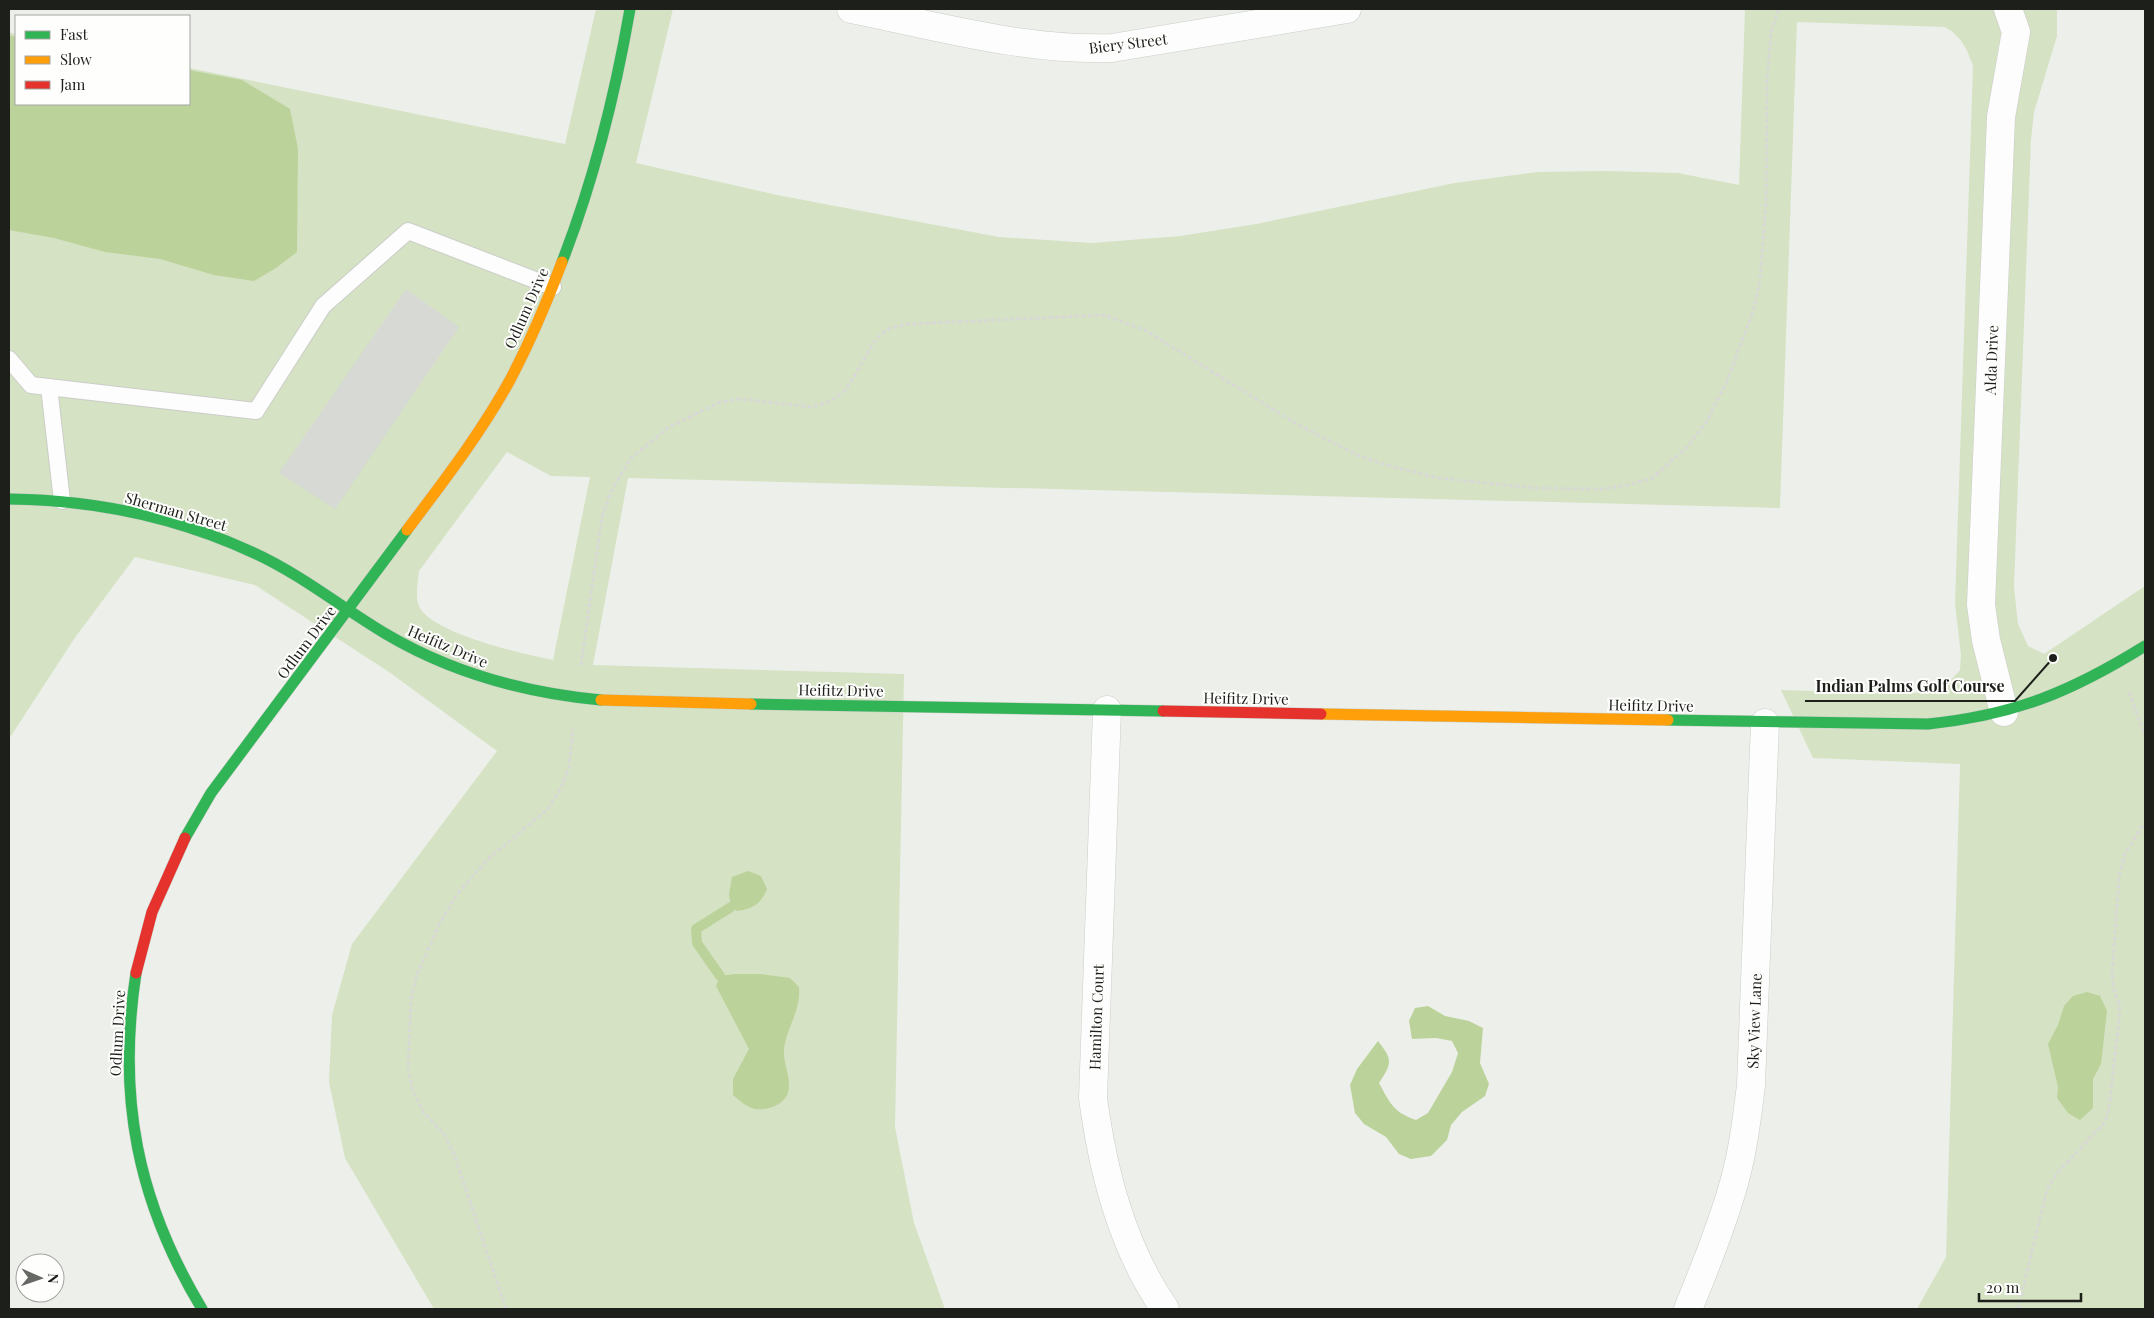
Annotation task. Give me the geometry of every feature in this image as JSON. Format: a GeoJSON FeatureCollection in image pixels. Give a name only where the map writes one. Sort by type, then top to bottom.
{"type":"FeatureCollection","features":[{"type":"Feature","properties":{"kind":"street","name":"Odlum Drive"},"geometry":{"type":"LineString","coordinates":[[202,1309],[187,1284],[156,1219],[138,1151],[128,1077],[134,988],[146,930],[167,873],[186,834],[211,793],[456,464],[509,381],[553,287],[576,227],[616,88],[630,9]]}},
{"type":"Feature","properties":{"kind":"street","name":"Biery Street"},"geometry":{"type":"LineString","coordinates":[[851,9],[1020,43],[1078,49],[1112,48],[1347,9]]}},
{"type":"Feature","properties":{"kind":"street","name":"Alda Drive"},"geometry":{"type":"LineString","coordinates":[[2004,712],[1986,640],[1981,605],[2000,117],[2016,32],[2008,9]]}},
{"type":"Feature","properties":{"kind":"street","name":"Sherman Street"},"geometry":{"type":"LineString","coordinates":[[9,499],[62,501],[151,517],[199,531],[240,546],[286,569],[349,609]]}},
{"type":"Feature","properties":{"kind":"street","name":"Heifitz Drive"},"geometry":{"type":"LineString","coordinates":[[349,609],[387,635],[454,667],[522,689],[577,698],[632,702],[1765,723],[1928,724],[1969,721],[2034,705],[2067,691],[2115,666],[2145,646]]}},
{"type":"Feature","properties":{"kind":"street","name":"Hamilton Court"},"geometry":{"type":"LineString","coordinates":[[1107,710],[1094,1098],[1099,1142],[1108,1184],[1138,1260],[1165,1309]]}},
{"type":"Feature","properties":{"kind":"street","name":"Sky View Lane"},"geometry":{"type":"LineString","coordinates":[[1688,1309],[1706,1268],[1732,1191],[1746,1127],[1751,1085],[1765,723]]}},
{"type":"Feature","properties":{"kind":"lane"},"geometry":{"type":"LineString","coordinates":[[9,358],[30,385],[256,411],[323,306],[408,230],[553,287]]}},
{"type":"Feature","properties":{"kind":"lane"},"geometry":{"type":"LineString","coordinates":[[49,387],[62,501]]}},
{"type":"Feature","properties":{"kind":"path"},"geometry":{"type":"LineString","coordinates":[[506,1309],[454,1154],[444,1134],[424,1113],[413,1092],[408,1068],[411,997],[428,948],[457,894],[489,858],[548,809],[561,788],[568,767],[602,518],[610,494],[630,459],[669,427],[720,402],[740,399],[812,407],[831,401],[846,390],[876,339],[890,328],[909,324],[1104,315],[1146,330],[1296,423],[1357,455],[1383,464],[1438,478],[1535,488],[1604,489],[1628,486],[1652,478],[1688,446],[1707,421],[1726,383],[1753,312],[1760,280],[1766,200],[1767,74],[1771,32],[1779,9]]}},
{"type":"Feature","properties":{"kind":"path"},"geometry":{"type":"LineString","coordinates":[[2115,666],[2132,699],[2145,736]]}},
{"type":"Feature","properties":{"kind":"path"},"geometry":{"type":"LineString","coordinates":[[2018,1309],[2047,1188],[2058,1172],[2105,1122],[2109,1108],[2120,1006],[2114,990],[2112,973],[2119,877],[2125,853],[2145,822]]}},
{"type":"Feature","properties":{"kind":"shaded area"},"geometry":{"type":"Polygon","coordinates":[[[596,9],[673,9],[636,163],[777,195],[999,237],[1092,243],[1180,236],[1256,224],[1455,183],[1537,172],[1678,173],[1739,185],[1745,9],[2057,9],[2057,36],[2034,112],[2031,140],[2014,587],[2018,624],[2028,646],[2044,654],[2145,586],[2145,1309],[1917,1309],[1946,1257],[1960,764],[1813,758],[1781,690],[1905,694],[1935,691],[1950,681],[1960,670],[1961,655],[1955,604],[1973,66],[1963,44],[1956,35],[1945,27],[1797,22],[1780,508],[628,478],[593,665],[904,674],[895,1127],[914,1223],[945,1309],[434,1309],[345,1158],[329,1082],[332,1015],[352,944],[497,751],[389,672],[255,585],[135,557],[74,639],[9,739],[9,32],[15,34],[15,105],[190,105],[190,68],[565,144],[596,9]],[[507,452],[419,571],[417,597],[419,606],[427,616],[459,634],[502,648],[553,660],[590,477],[551,476],[507,452]]]}},
{"type":"Feature","properties":{"kind":"shaded area"},"geometry":{"type":"Polygon","coordinates":[[[9,35],[15,37],[15,105],[190,105],[190,70],[242,80],[290,109],[298,149],[297,252],[276,268],[254,281],[214,275],[160,259],[105,252],[54,238],[9,230],[9,35]]]}},
{"type":"Feature","properties":{"kind":"shaded area"},"geometry":{"type":"Polygon","coordinates":[[[748,871],[761,876],[767,889],[756,905],[737,911],[731,907],[729,894],[732,877],[748,871]]]}},
{"type":"Feature","properties":{"kind":"shaded area"},"geometry":{"type":"Polygon","coordinates":[[[761,974],[790,978],[799,987],[798,1005],[787,1035],[784,1051],[789,1082],[788,1093],[781,1102],[771,1108],[754,1109],[733,1095],[733,1079],[749,1049],[716,986],[720,976],[761,974]]]}},
{"type":"Feature","properties":{"kind":"shaded area"},"geometry":{"type":"Polygon","coordinates":[[[2087,992],[2100,996],[2107,1011],[2101,1064],[2093,1079],[2093,1108],[2080,1120],[2068,1113],[2057,1098],[2058,1087],[2048,1044],[2058,1025],[2064,1006],[2073,996],[2087,992]]]}},
{"type":"Feature","properties":{"kind":"shaded area"},"geometry":{"type":"Polygon","coordinates":[[[1428,1006],[1445,1016],[1469,1021],[1483,1028],[1480,1063],[1489,1084],[1485,1096],[1462,1112],[1451,1125],[1447,1140],[1431,1156],[1411,1159],[1399,1154],[1386,1137],[1364,1124],[1355,1113],[1350,1085],[1357,1069],[1378,1041],[1386,1053],[1389,1062],[1379,1083],[1389,1101],[1402,1114],[1416,1120],[1428,1113],[1452,1072],[1458,1053],[1452,1041],[1436,1038],[1412,1039],[1409,1021],[1415,1008],[1428,1006]]]}},
{"type":"Feature","properties":{"kind":"building"},"geometry":{"type":"Polygon","coordinates":[[[406,289],[459,327],[335,509],[279,473],[406,289]]]}},
{"type":"Feature","properties":{"kind":"waterway"},"geometry":{"type":"LineString","coordinates":[[720,976],[697,943],[696,929],[731,907]]}},
{"type":"Feature","properties":{"kind":"traffic: fast"},"geometry":{"type":"LineString","coordinates":[[562,262],[594,169],[618,73],[630,9]]}},
{"type":"Feature","properties":{"kind":"traffic: fast"},"geometry":{"type":"LineString","coordinates":[[9,499],[41,500],[104,507],[165,520],[225,540],[289,571],[386,634],[437,660],[490,679],[517,686],[573,697],[601,700]]}},
{"type":"Feature","properties":{"kind":"traffic: fast"},"geometry":{"type":"LineString","coordinates":[[185,838],[211,793],[407,530]]}},
{"type":"Feature","properties":{"kind":"traffic: fast"},"geometry":{"type":"LineString","coordinates":[[1668,720],[1928,724],[1959,720],[2015,707],[2067,689],[2145,646]]}},
{"type":"Feature","properties":{"kind":"traffic: fast"},"geometry":{"type":"LineString","coordinates":[[751,704],[1163,711]]}},
{"type":"Feature","properties":{"kind":"traffic: fast"},"geometry":{"type":"LineString","coordinates":[[136,973],[129,1063],[131,1105],[137,1147],[148,1188],[162,1228],[180,1269],[202,1309]]}},
{"type":"Feature","properties":{"kind":"traffic: slow"},"geometry":{"type":"LineString","coordinates":[[407,530],[461,457],[499,400],[531,337],[562,262]]}},
{"type":"Feature","properties":{"kind":"traffic: slow"},"geometry":{"type":"LineString","coordinates":[[601,700],[751,704]]}},
{"type":"Feature","properties":{"kind":"traffic: slow"},"geometry":{"type":"LineString","coordinates":[[1321,714],[1668,720]]}},
{"type":"Feature","properties":{"kind":"traffic: jam"},"geometry":{"type":"LineString","coordinates":[[1163,711],[1321,714]]}},
{"type":"Feature","properties":{"kind":"traffic: jam"},"geometry":{"type":"LineString","coordinates":[[136,973],[152,912],[185,838]]}},
{"type":"Feature","properties":{"kind":"place","name":"Indian Palms Golf Course"},"geometry":{"type":"Point","coordinates":[2053,658]}}]}
